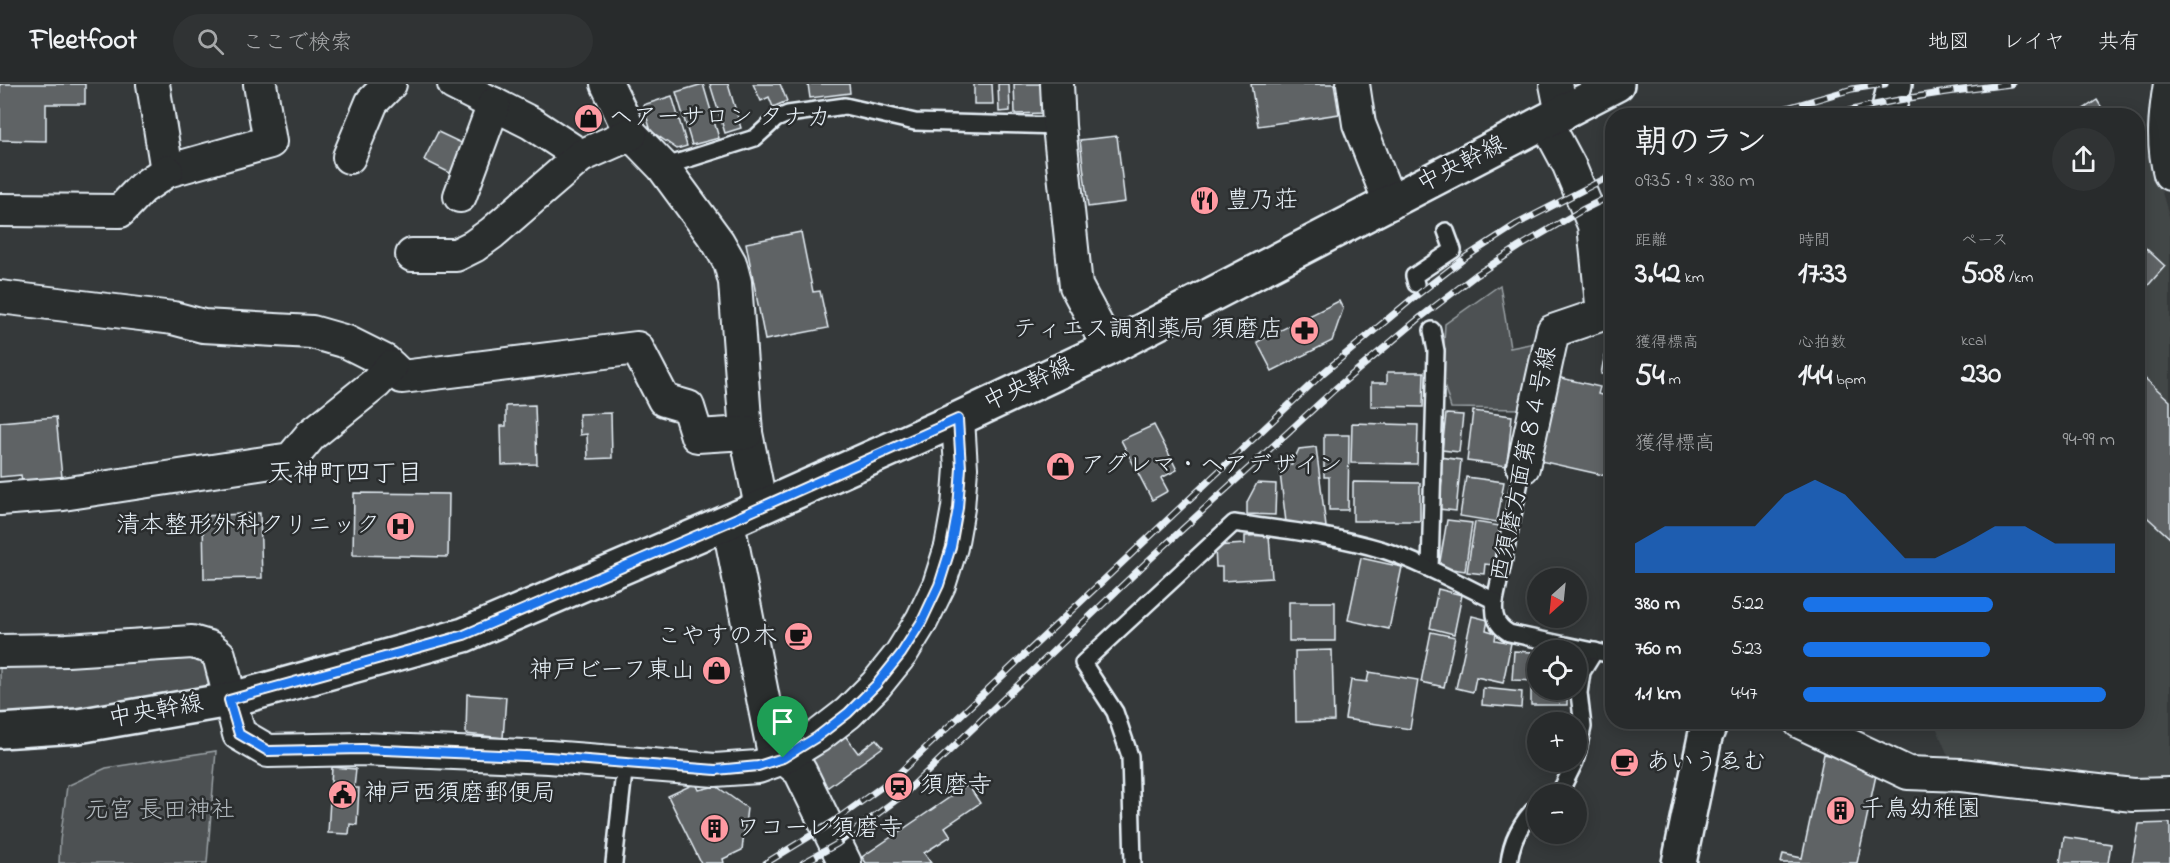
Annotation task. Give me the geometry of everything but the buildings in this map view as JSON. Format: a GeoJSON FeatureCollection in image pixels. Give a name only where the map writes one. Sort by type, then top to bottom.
{"type":"FeatureCollection","features":[{"type":"Feature","properties":{"kind":"street"},"geometry":{"type":"LineString","coordinates":[[153,84],[167,171]]}},
{"type":"Feature","properties":{"kind":"street"},"geometry":{"type":"LineString","coordinates":[[0,210],[120,212],[142,188],[167,171],[270,142],[260,84]]}},
{"type":"Feature","properties":{"kind":"street"},"geometry":{"type":"LineString","coordinates":[[349,157],[372,102],[390,84]]}},
{"type":"Feature","properties":{"kind":"street"},"geometry":{"type":"LineString","coordinates":[[454,84],[531,123],[581,156]]}},
{"type":"Feature","properties":{"kind":"street"},"geometry":{"type":"LineString","coordinates":[[607,84],[631,134],[663,167],[718,242],[730,263],[735,282],[746,433],[761,507]]}},
{"type":"Feature","properties":{"kind":"street"},"geometry":{"type":"LineString","coordinates":[[1057,84],[1059,126],[1076,286],[1109,348]]}},
{"type":"Feature","properties":{"kind":"street"},"geometry":{"type":"LineString","coordinates":[[1353,84],[1359,124],[1390,203]]}},
{"type":"Feature","properties":{"kind":"street","name":"中央幹線"},"geometry":{"type":"LineString","coordinates":[[0,731],[78,726],[229,700],[464,635],[728,522],[958,419],[1109,348],[1390,203],[1555,107],[1617,84]]}},
{"type":"Feature","properties":{"kind":"street"},"geometry":{"type":"LineString","coordinates":[[1889,108],[1895,84]]}},
{"type":"Feature","properties":{"kind":"street"},"geometry":{"type":"LineString","coordinates":[[2170,84],[2165,114],[2166,161],[2170,174]]}},
{"type":"Feature","properties":{"kind":"street"},"geometry":{"type":"LineString","coordinates":[[460,196],[494,104]]}},
{"type":"Feature","properties":{"kind":"street","name":"西須磨方面第８４号線"},"geometry":{"type":"LineString","coordinates":[[1523,467],[1553,331],[1603,314],[1594,225],[1569,165],[1555,107]]}},
{"type":"Feature","properties":{"kind":"street"},"geometry":{"type":"LineString","coordinates":[[412,255],[456,255],[474,246],[581,156],[631,134]]}},
{"type":"Feature","properties":{"kind":"street"},"geometry":{"type":"LineString","coordinates":[[0,297],[173,318],[203,326],[312,332],[347,342],[385,362],[402,377],[637,348],[664,400],[688,407],[698,436],[746,433]]}},
{"type":"Feature","properties":{"kind":"street"},"geometry":{"type":"LineString","coordinates":[[0,499],[63,494],[291,459],[311,435],[391,367]]}},
{"type":"Feature","properties":{"kind":"street"},"geometry":{"type":"LineString","coordinates":[[0,651],[67,650],[192,642],[209,647],[219,655],[239,734],[268,751],[362,749],[549,757],[716,770],[758,766],[783,758],[832,725],[876,685],[901,654],[922,621],[939,585],[951,547],[958,508],[961,468],[958,419]]}},
{"type":"Feature","properties":{"kind":"street"},"geometry":{"type":"LineString","coordinates":[[728,522],[774,749],[800,771],[845,863]]}},
{"type":"Feature","properties":{"kind":"street"},"geometry":{"type":"LineString","coordinates":[[1679,863],[1708,729]]}},
{"type":"Feature","properties":{"kind":"street"},"geometry":{"type":"LineString","coordinates":[[1815,729],[1908,773],[1961,776],[2133,795],[2170,794]]}},
{"type":"Feature","properties":{"kind":"lane"},"geometry":{"type":"LineString","coordinates":[[663,167],[755,138],[776,119],[788,114],[845,106],[915,122],[1059,126]]}},
{"type":"Feature","properties":{"kind":"lane"},"geometry":{"type":"LineString","coordinates":[[1416,284],[1414,276],[1453,250],[1446,231]]}},
{"type":"Feature","properties":{"kind":"lane"},"geometry":{"type":"LineString","coordinates":[[1430,569],[1437,351],[1432,330]]}},
{"type":"Feature","properties":{"kind":"lane","name":"西須磨方面第８４号線"},"geometry":{"type":"LineString","coordinates":[[1495,602],[1523,467]]}},
{"type":"Feature","properties":{"kind":"lane"},"geometry":{"type":"LineString","coordinates":[[1133,863],[1130,756],[1115,712],[1083,663],[1234,523],[1335,538],[1384,550],[1430,569],[1495,602],[1496,622],[1501,629],[1509,633],[1605,653]]}},
{"type":"Feature","properties":{"kind":"lane"},"geometry":{"type":"LineString","coordinates":[[1581,712],[1579,693],[1582,672],[1595,651]]}},
{"type":"Feature","properties":{"kind":"lane"},"geometry":{"type":"LineString","coordinates":[[614,863],[625,763]]}},
{"type":"Feature","properties":{"kind":"lane"},"geometry":{"type":"LineString","coordinates":[[1509,863],[1510,851],[1520,828],[1527,819]]}},
{"type":"Feature","properties":{"kind":"shaded area"},"geometry":{"type":"Polygon","coordinates":[[[2148,146],[2170,219],[2170,785],[1951,763],[1937,729],[2145,729],[2145,149],[2148,146]]]}},
{"type":"Feature","properties":{"kind":"green space"},"geometry":{"type":"Polygon","coordinates":[[[1500,285],[1510,348],[1540,342],[1525,409],[1451,408],[1442,378],[1445,324],[1500,285]]]}},
{"type":"Feature","properties":{"kind":"green space"},"geometry":{"type":"Polygon","coordinates":[[[219,655],[217,689],[0,722],[0,657],[219,655]]]}},
{"type":"Feature","properties":{"kind":"green space","name":"元宮 長田神社"},"geometry":{"type":"Polygon","coordinates":[[[216,751],[207,863],[59,863],[67,786],[106,768],[216,751]]]}},
{"type":"Feature","properties":{"kind":"railway"},"geometry":{"type":"LineString","coordinates":[[1787,108],[1852,89],[1885,84]]}},
{"type":"Feature","properties":{"kind":"railway"},"geometry":{"type":"LineString","coordinates":[[1861,108],[1897,100],[2012,84]]}},
{"type":"Feature","properties":{"kind":"railway"},"geometry":{"type":"LineString","coordinates":[[766,863],[833,822],[894,778],[1323,373],[1412,299],[1466,257],[1517,224],[1605,179]]}},
{"type":"Feature","properties":{"kind":"railway"},"geometry":{"type":"LineString","coordinates":[[803,863],[837,844],[904,794],[1150,559],[1335,389],[1421,317],[1476,275],[1519,247],[1605,198]]}},
{"type":"Feature","properties":{"kind":"place","name":"ヘアーサロン タナカ"},"geometry":{"type":"Point","coordinates":[588,118]}},
{"type":"Feature","properties":{"kind":"place","name":"豊乃荘"},"geometry":{"type":"Point","coordinates":[1205,201]}},
{"type":"Feature","properties":{"kind":"place","name":"ティエス調剤薬局 須磨店"},"geometry":{"type":"Point","coordinates":[1304,330]}},
{"type":"Feature","properties":{"kind":"place","name":"アグレマ・ヘアデザイン"},"geometry":{"type":"Point","coordinates":[1060,466]}},
{"type":"Feature","properties":{"kind":"place","name":"清本整形外科クリニック"},"geometry":{"type":"Point","coordinates":[401,526]}},
{"type":"Feature","properties":{"kind":"place","name":"こやすの木"},"geometry":{"type":"Point","coordinates":[798,637]}},
{"type":"Feature","properties":{"kind":"place","name":"神戸ビーフ東山"},"geometry":{"type":"Point","coordinates":[716,671]}},
{"type":"Feature","properties":{"kind":"place","name":"あいうゑむ"},"geometry":{"type":"Point","coordinates":[1625,763]}},
{"type":"Feature","properties":{"kind":"place","name":"須磨寺"},"geometry":{"type":"Point","coordinates":[899,786]}},
{"type":"Feature","properties":{"kind":"place","name":"神戸西須磨郵便局"},"geometry":{"type":"Point","coordinates":[343,794]}},
{"type":"Feature","properties":{"kind":"place","name":"千鳥幼稚園"},"geometry":{"type":"Point","coordinates":[1840,810]}},
{"type":"Feature","properties":{"kind":"place","name":"ワコーレ須磨寺"},"geometry":{"type":"Point","coordinates":[715,829]}},
{"type":"Feature","properties":{"kind":"district","name":"天神町四丁目"},"geometry":{"type":"Point","coordinates":[345,475]}},
{"type":"Feature","properties":{"kind":"route"},"geometry":{"type":"LineString","coordinates":[[958,419],[961,468],[958,508],[951,547],[939,585],[922,621],[901,654],[876,685],[848,713],[817,737],[783,758],[758,766],[716,770],[549,757],[362,749],[268,751],[239,734],[229,700],[464,635],[728,522],[958,419]]}}]}
